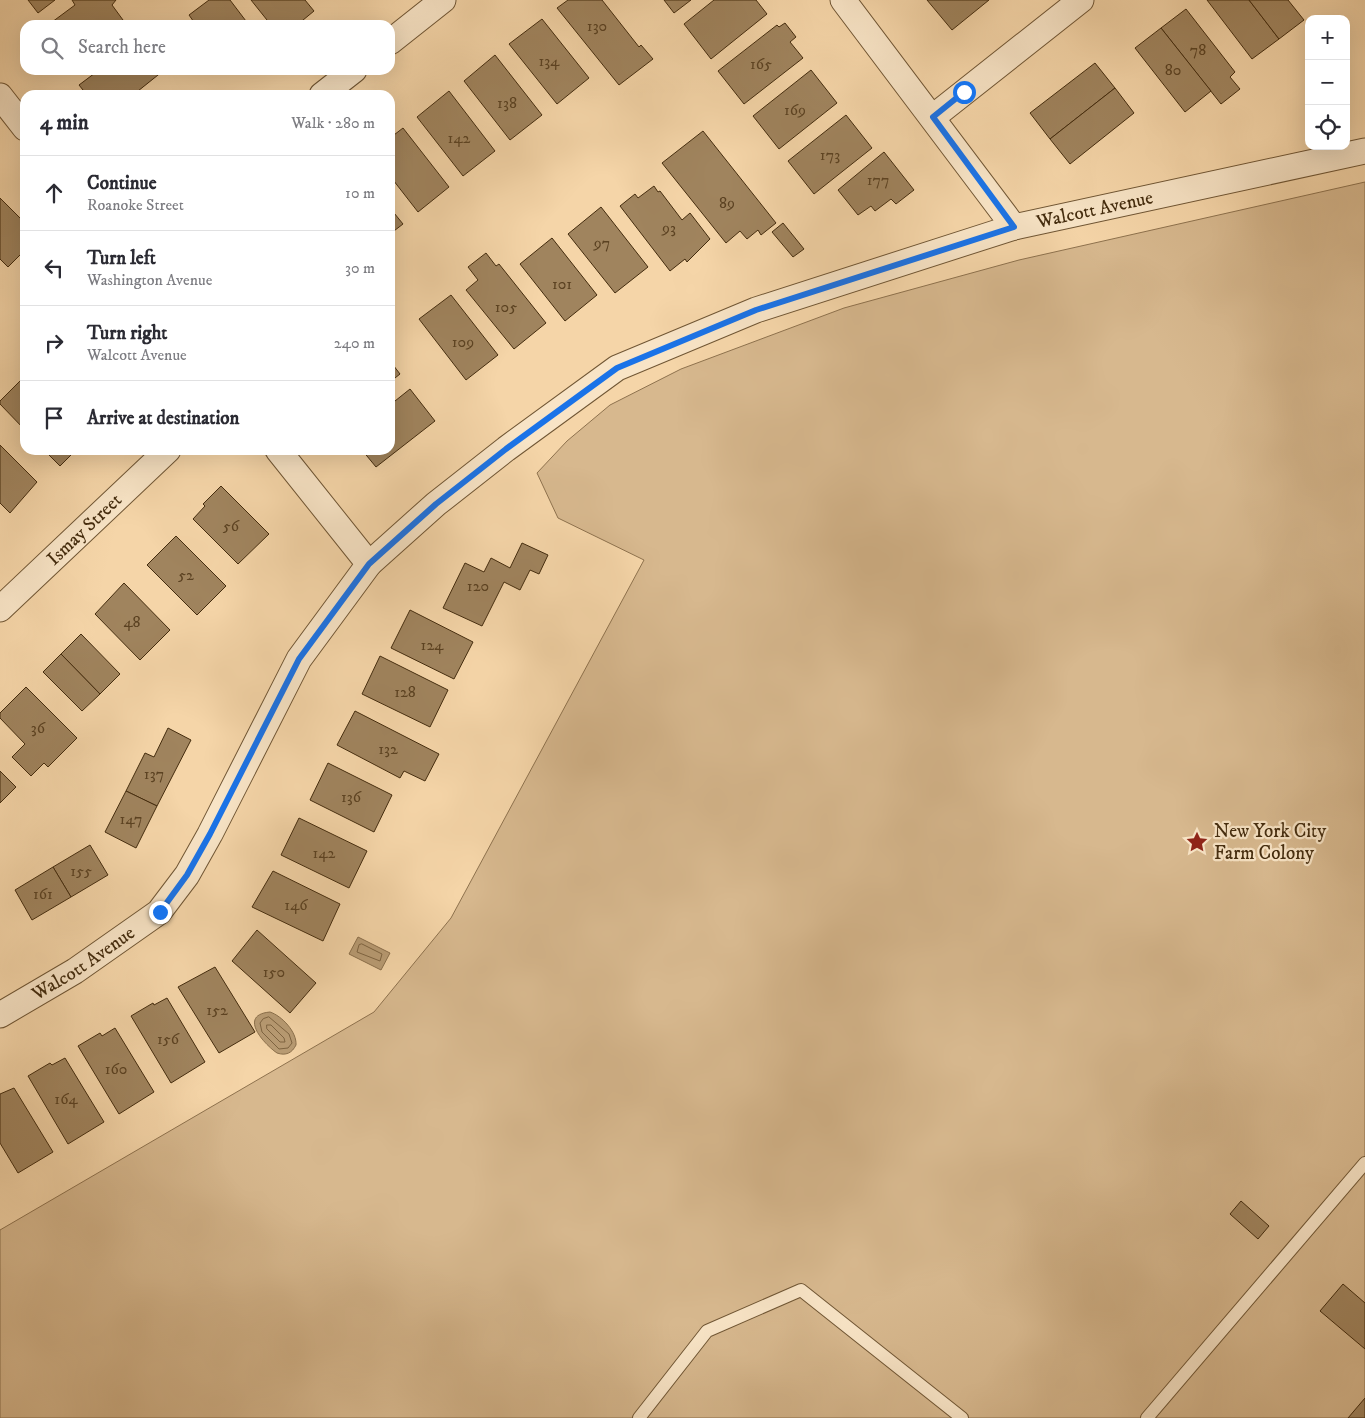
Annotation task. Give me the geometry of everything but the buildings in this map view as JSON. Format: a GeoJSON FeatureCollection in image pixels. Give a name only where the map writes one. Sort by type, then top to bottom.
{"type":"FeatureCollection","features":[{"type":"Feature","properties":{"kind":"street"},"geometry":{"type":"LineString","coordinates":[[395,38],[443,0]]}},
{"type":"Feature","properties":{"kind":"street"},"geometry":{"type":"LineString","coordinates":[[843,0],[1014,227]]}},
{"type":"Feature","properties":{"kind":"street"},"geometry":{"type":"LineString","coordinates":[[933,117],[1081,0]]}},
{"type":"Feature","properties":{"kind":"street"},"geometry":{"type":"LineString","coordinates":[[328,90],[348,75]]}},
{"type":"Feature","properties":{"kind":"street"},"geometry":{"type":"LineString","coordinates":[[0,96],[20,122]]}},
{"type":"Feature","properties":{"kind":"street","name":"Walcott Avenue"},"geometry":{"type":"LineString","coordinates":[[0,1014],[75,971],[160,912],[187,875],[210,834],[299,659],[369,564],[444,498],[506,449],[617,368],[756,310],[1014,227],[1365,151]]}},
{"type":"Feature","properties":{"kind":"street","name":"Ismay Street"},"geometry":{"type":"LineString","coordinates":[[0,609],[163,455]]}},
{"type":"Feature","properties":{"kind":"street"},"geometry":{"type":"LineString","coordinates":[[282,455],[369,564]]}},
{"type":"Feature","properties":{"kind":"lane"},"geometry":{"type":"LineString","coordinates":[[1147,1418],[1365,1164]]}},
{"type":"Feature","properties":{"kind":"lane"},"geometry":{"type":"LineString","coordinates":[[639,1418],[707,1330],[801,1290],[962,1418]]}},
{"type":"Feature","properties":{"kind":"shaded area"},"geometry":{"type":"Polygon","coordinates":[[[1365,182],[1365,1418],[0,1418],[0,1230],[374,1012],[451,918],[644,560],[558,518],[537,473],[567,441],[610,405],[681,369],[844,308],[1019,260],[1365,182]]]}},
{"type":"Feature","properties":{"kind":"water"},"geometry":{"type":"Polygon","coordinates":[[[358,937],[390,953],[381,970],[349,954],[358,937]]]}},
{"type":"Feature","properties":{"kind":"water"},"geometry":{"type":"Polygon","coordinates":[[[270,1012],[284,1021],[294,1035],[296,1045],[288,1053],[277,1053],[266,1044],[257,1031],[255,1019],[260,1014],[270,1012]]]}},
{"type":"Feature","properties":{"kind":"place","name":"New York City Farm Colony"},"geometry":{"type":"Point","coordinates":[1197,842]}},
{"type":"Feature","properties":{"kind":"route"},"geometry":{"type":"LineString","coordinates":[[160,912],[187,875],[210,834],[299,659],[369,564],[436,504],[506,449],[617,368],[756,310],[1014,227],[933,117],[964,92]]}}]}
